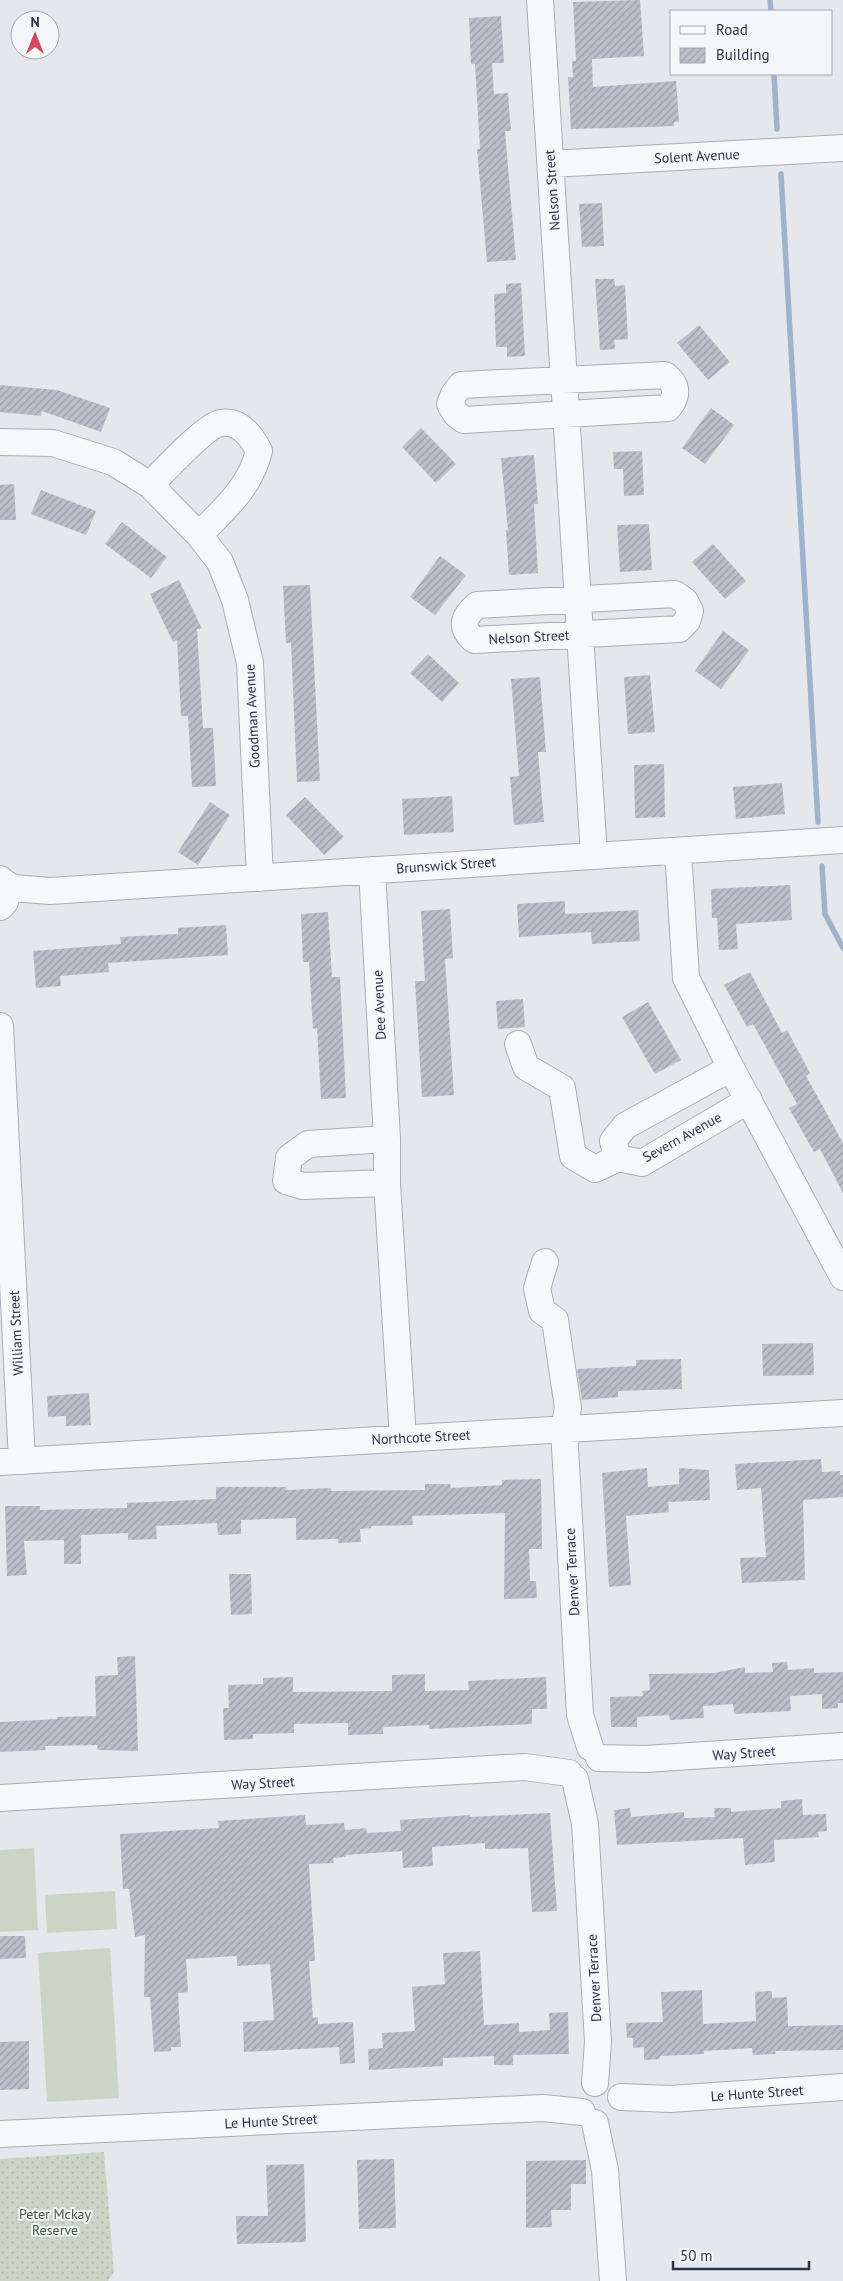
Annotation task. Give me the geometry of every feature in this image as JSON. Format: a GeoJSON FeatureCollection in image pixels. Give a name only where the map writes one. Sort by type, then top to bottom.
{"type":"FeatureCollection","features":[{"type":"Feature","properties":{"kind":"street","name":"Nelson Street"},"geometry":{"type":"LineString","coordinates":[[540,0],[594,856]]}},
{"type":"Feature","properties":{"kind":"street","name":"Solent Avenue"},"geometry":{"type":"LineString","coordinates":[[551,164],[843,148]]}},
{"type":"Feature","properties":{"kind":"street"},"geometry":{"type":"LineString","coordinates":[[665,374],[673,382],[676,391],[674,401],[668,408],[464,420],[456,414],[450,404],[454,394],[461,386],[564,380],[665,374]]}},
{"type":"Feature","properties":{"kind":"street"},"geometry":{"type":"LineString","coordinates":[[150,485],[205,432],[221,423],[239,426],[252,437],[259,451],[250,479],[242,491],[199,535]]}},
{"type":"Feature","properties":{"kind":"street","name":"Goodman Avenue"},"geometry":{"type":"LineString","coordinates":[[0,442],[53,443],[113,462],[150,485],[199,535],[220,562],[235,600],[250,662],[260,878]]}},
{"type":"Feature","properties":{"kind":"street","name":"Nelson Street"},"geometry":{"type":"LineString","coordinates":[[675,594],[685,601],[690,611],[687,621],[679,629],[474,640],[466,634],[464,624],[466,614],[477,605],[578,599],[675,594]]}},
{"type":"Feature","properties":{"kind":"street","name":"Brunswick Street"},"geometry":{"type":"LineString","coordinates":[[2,898],[13,888],[50,891],[843,840]]}},
{"type":"Feature","properties":{"kind":"street"},"geometry":{"type":"LineString","coordinates":[[678,851],[686,978],[730,1068],[749,1100],[843,1278]]}},
{"type":"Feature","properties":{"kind":"street","name":"Dee Avenue"},"geometry":{"type":"LineString","coordinates":[[372,870],[387,1139],[387,1183],[403,1438]]}},
{"type":"Feature","properties":{"kind":"street","name":"William Street"},"geometry":{"type":"LineString","coordinates":[[0,1026],[11,1462]]}},
{"type":"Feature","properties":{"kind":"street"},"geometry":{"type":"LineString","coordinates":[[518,1044],[526,1067],[562,1088],[572,1156],[594,1169],[618,1158],[613,1141],[626,1126],[730,1068]]}},
{"type":"Feature","properties":{"kind":"street","name":"Severn Avenue"},"geometry":{"type":"LineString","coordinates":[[618,1158],[642,1162],[749,1100]]}},
{"type":"Feature","properties":{"kind":"street"},"geometry":{"type":"LineString","coordinates":[[387,1139],[308,1144],[289,1158],[286,1181],[304,1186],[387,1183]]}},
{"type":"Feature","properties":{"kind":"street","name":"Denver Terrace"},"geometry":{"type":"LineString","coordinates":[[545,1262],[537,1288],[542,1311],[555,1320],[568,1408],[564,1429],[583,1764],[584,1824],[613,2281]]}},
{"type":"Feature","properties":{"kind":"street","name":"Northcote Street"},"geometry":{"type":"LineString","coordinates":[[11,1462],[843,1413]]}},
{"type":"Feature","properties":{"kind":"street","name":"Way Street"},"geometry":{"type":"LineString","coordinates":[[0,1798],[583,1764],[843,1746]]}},
{"type":"Feature","properties":{"kind":"street","name":"Le Hunte Street"},"geometry":{"type":"LineString","coordinates":[[0,2134],[543,2108],[843,2088]]}},
{"type":"Feature","properties":{"kind":"green space"},"geometry":{"type":"Polygon","coordinates":[[[34,1848],[38,1930],[0,1932],[0,1850],[34,1848]]]}},
{"type":"Feature","properties":{"kind":"green space"},"geometry":{"type":"Polygon","coordinates":[[[115,1891],[117,1929],[47,1933],[45,1895],[115,1891]]]}},
{"type":"Feature","properties":{"kind":"green space"},"geometry":{"type":"Polygon","coordinates":[[[110,1948],[119,2098],[47,2102],[38,1953],[110,1948]]]}},
{"type":"Feature","properties":{"kind":"green space","name":"Peter Mckay Reserve"},"geometry":{"type":"Polygon","coordinates":[[[104,2152],[114,2272],[108,2281],[0,2281],[0,2159],[104,2152]]]}},
{"type":"Feature","properties":{"kind":"building"},"geometry":{"type":"Polygon","coordinates":[[[640,0],[644,56],[592,59],[593,87],[676,81],[679,122],[674,122],[674,126],[571,129],[568,77],[573,77],[572,61],[576,61],[573,2],[640,0]]]}},
{"type":"Feature","properties":{"kind":"building"},"geometry":{"type":"Polygon","coordinates":[[[501,16],[504,63],[492,63],[494,94],[508,93],[511,131],[505,131],[516,260],[487,262],[477,149],[480,149],[475,64],[471,64],[469,18],[501,16]]]}},
{"type":"Feature","properties":{"kind":"building"},"geometry":{"type":"Polygon","coordinates":[[[602,203],[604,246],[582,247],[579,204],[602,203]]]}},
{"type":"Feature","properties":{"kind":"building"},"geometry":{"type":"Polygon","coordinates":[[[595,279],[614,279],[615,286],[625,285],[628,339],[614,340],[615,349],[600,350],[595,279]]]}},
{"type":"Feature","properties":{"kind":"building"},"geometry":{"type":"Polygon","coordinates":[[[521,283],[525,356],[507,357],[507,347],[496,347],[494,294],[506,293],[506,284],[521,283]]]}},
{"type":"Feature","properties":{"kind":"building"},"geometry":{"type":"Polygon","coordinates":[[[699,325],[730,362],[708,380],[677,343],[699,325]]]}},
{"type":"Feature","properties":{"kind":"building"},"geometry":{"type":"Polygon","coordinates":[[[0,385],[57,390],[110,408],[101,432],[42,411],[41,416],[0,412],[0,385]]]}},
{"type":"Feature","properties":{"kind":"building"},"geometry":{"type":"Polygon","coordinates":[[[711,408],[734,425],[705,464],[682,448],[711,408]]]}},
{"type":"Feature","properties":{"kind":"building"},"geometry":{"type":"Polygon","coordinates":[[[421,428],[456,464],[436,483],[402,447],[421,428]]]}},
{"type":"Feature","properties":{"kind":"building"},"geometry":{"type":"Polygon","coordinates":[[[642,451],[644,495],[624,496],[623,469],[614,469],[613,452],[642,451]]]}},
{"type":"Feature","properties":{"kind":"building"},"geometry":{"type":"Polygon","coordinates":[[[534,455],[538,504],[534,504],[538,573],[509,575],[506,530],[508,530],[501,458],[534,455]]]}},
{"type":"Feature","properties":{"kind":"building"},"geometry":{"type":"Polygon","coordinates":[[[14,484],[16,520],[0,520],[0,485],[14,484]]]}},
{"type":"Feature","properties":{"kind":"building"},"geometry":{"type":"Polygon","coordinates":[[[41,490],[96,511],[86,535],[31,514],[41,490]]]}},
{"type":"Feature","properties":{"kind":"building"},"geometry":{"type":"Polygon","coordinates":[[[122,522],[167,557],[151,578],[105,544],[122,522]]]}},
{"type":"Feature","properties":{"kind":"building"},"geometry":{"type":"Polygon","coordinates":[[[649,524],[652,570],[620,572],[617,525],[649,524]]]}},
{"type":"Feature","properties":{"kind":"building"},"geometry":{"type":"Polygon","coordinates":[[[713,544],[746,581],[725,599],[692,562],[713,544]]]}},
{"type":"Feature","properties":{"kind":"building"},"geometry":{"type":"Polygon","coordinates":[[[440,556],[466,575],[435,615],[410,597],[440,556]]]}},
{"type":"Feature","properties":{"kind":"building"},"geometry":{"type":"Polygon","coordinates":[[[179,580],[202,629],[197,629],[203,728],[213,728],[216,786],[192,787],[188,716],[181,716],[177,640],[173,642],[150,594],[179,580]]]}},
{"type":"Feature","properties":{"kind":"building"},"geometry":{"type":"Polygon","coordinates":[[[310,585],[320,781],[297,782],[291,643],[286,643],[283,586],[310,585]]]}},
{"type":"Feature","properties":{"kind":"building"},"geometry":{"type":"Polygon","coordinates":[[[723,631],[749,650],[721,689],[695,671],[723,631]]]}},
{"type":"Feature","properties":{"kind":"building"},"geometry":{"type":"Polygon","coordinates":[[[428,654],[459,683],[442,702],[410,673],[428,654]]]}},
{"type":"Feature","properties":{"kind":"building"},"geometry":{"type":"Polygon","coordinates":[[[650,675],[655,732],[628,734],[624,677],[650,675]]]}},
{"type":"Feature","properties":{"kind":"building"},"geometry":{"type":"Polygon","coordinates":[[[540,677],[546,752],[538,752],[544,822],[514,825],[510,777],[519,776],[511,679],[540,677]]]}},
{"type":"Feature","properties":{"kind":"building"},"geometry":{"type":"Polygon","coordinates":[[[664,764],[665,817],[635,818],[634,765],[664,764]]]}},
{"type":"Feature","properties":{"kind":"building"},"geometry":{"type":"Polygon","coordinates":[[[782,783],[785,814],[736,819],[733,787],[782,783]]]}},
{"type":"Feature","properties":{"kind":"building"},"geometry":{"type":"Polygon","coordinates":[[[452,796],[454,832],[404,835],[402,799],[452,796]]]}},
{"type":"Feature","properties":{"kind":"building"},"geometry":{"type":"Polygon","coordinates":[[[305,797],[344,837],[324,855],[286,815],[305,797]]]}},
{"type":"Feature","properties":{"kind":"building"},"geometry":{"type":"Polygon","coordinates":[[[210,802],[230,815],[198,865],[178,852],[210,802]]]}},
{"type":"Feature","properties":{"kind":"building"},"geometry":{"type":"Polygon","coordinates":[[[790,885],[792,920],[736,924],[738,949],[719,950],[717,918],[712,918],[711,889],[790,885]]]}},
{"type":"Feature","properties":{"kind":"building"},"geometry":{"type":"Polygon","coordinates":[[[565,901],[565,914],[638,910],[640,941],[592,944],[591,932],[519,937],[517,904],[565,901]]]}},
{"type":"Feature","properties":{"kind":"building"},"geometry":{"type":"Polygon","coordinates":[[[450,909],[453,958],[445,959],[454,1095],[422,1097],[415,981],[425,981],[421,911],[450,909]]]}},
{"type":"Feature","properties":{"kind":"building"},"geometry":{"type":"Polygon","coordinates":[[[328,912],[332,977],[340,977],[346,1098],[321,1099],[317,1028],[313,1029],[309,962],[303,962],[301,914],[328,912]]]}},
{"type":"Feature","properties":{"kind":"building"},"geometry":{"type":"Polygon","coordinates":[[[226,925],[228,955],[108,963],[109,972],[60,976],[61,986],[36,988],[33,951],[121,944],[120,937],[178,934],[178,928],[226,925]]]}},
{"type":"Feature","properties":{"kind":"building"},"geometry":{"type":"Polygon","coordinates":[[[750,972],[782,1033],[787,1030],[810,1073],[806,1076],[843,1143],[843,1193],[820,1149],[814,1152],[789,1108],[797,1104],[753,1024],[747,1027],[724,985],[750,972]]]}},
{"type":"Feature","properties":{"kind":"building"},"geometry":{"type":"Polygon","coordinates":[[[523,999],[525,1027],[498,1029],[496,1001],[523,999]]]}},
{"type":"Feature","properties":{"kind":"building"},"geometry":{"type":"Polygon","coordinates":[[[648,1002],[681,1060],[655,1074],[622,1017],[648,1002]]]}},
{"type":"Feature","properties":{"kind":"building"},"geometry":{"type":"Polygon","coordinates":[[[813,1343],[814,1375],[763,1376],[762,1344],[813,1343]]]}},
{"type":"Feature","properties":{"kind":"building"},"geometry":{"type":"Polygon","coordinates":[[[681,1359],[682,1389],[618,1391],[618,1397],[582,1400],[577,1369],[636,1366],[636,1360],[681,1359]]]}},
{"type":"Feature","properties":{"kind":"building"},"geometry":{"type":"Polygon","coordinates":[[[89,1393],[91,1425],[66,1426],[66,1416],[48,1417],[47,1396],[89,1393]]]}},
{"type":"Feature","properties":{"kind":"building"},"geometry":{"type":"Polygon","coordinates":[[[821,1459],[822,1472],[840,1471],[840,1475],[843,1475],[843,1497],[803,1500],[805,1580],[742,1583],[740,1558],[766,1557],[761,1488],[737,1490],[735,1464],[821,1459]]]}},
{"type":"Feature","properties":{"kind":"building"},"geometry":{"type":"Polygon","coordinates":[[[647,1468],[648,1487],[679,1484],[679,1468],[709,1470],[710,1500],[668,1502],[669,1512],[626,1516],[631,1585],[609,1587],[602,1473],[647,1468]]]}},
{"type":"Feature","properties":{"kind":"building"},"geometry":{"type":"Polygon","coordinates":[[[541,1479],[542,1549],[529,1549],[530,1581],[536,1581],[537,1598],[504,1599],[505,1513],[412,1516],[413,1525],[371,1526],[371,1528],[360,1529],[361,1542],[338,1543],[338,1539],[296,1540],[296,1518],[241,1520],[241,1534],[218,1535],[217,1523],[156,1526],[157,1539],[128,1540],[128,1533],[81,1535],[81,1564],[64,1564],[64,1540],[24,1541],[27,1575],[7,1576],[5,1506],[40,1506],[40,1510],[127,1508],[127,1503],[216,1499],[216,1487],[286,1487],[286,1490],[331,1488],[331,1491],[425,1490],[425,1484],[450,1484],[451,1488],[502,1485],[502,1480],[541,1479]]]}},
{"type":"Feature","properties":{"kind":"building"},"geometry":{"type":"Polygon","coordinates":[[[229,1574],[251,1574],[252,1614],[231,1615],[229,1574]]]}},
{"type":"Feature","properties":{"kind":"building"},"geometry":{"type":"Polygon","coordinates":[[[135,1656],[138,1751],[98,1750],[97,1745],[45,1746],[46,1750],[0,1752],[0,1722],[96,1716],[95,1676],[118,1675],[117,1657],[135,1656]]]}},
{"type":"Feature","properties":{"kind":"building"},"geometry":{"type":"Polygon","coordinates":[[[787,1662],[788,1670],[814,1668],[814,1673],[843,1672],[843,1703],[838,1703],[838,1708],[822,1709],[822,1694],[790,1696],[791,1711],[734,1714],[733,1704],[703,1706],[704,1718],[670,1720],[669,1715],[637,1717],[637,1727],[611,1727],[610,1697],[643,1696],[642,1691],[650,1690],[649,1674],[714,1673],[745,1667],[745,1673],[773,1672],[772,1663],[787,1662]]]}},
{"type":"Feature","properties":{"kind":"building"},"geometry":{"type":"Polygon","coordinates":[[[425,1674],[425,1691],[469,1690],[468,1681],[546,1677],[547,1709],[532,1709],[532,1724],[429,1729],[429,1725],[383,1727],[383,1734],[348,1735],[348,1723],[294,1724],[294,1733],[253,1734],[253,1739],[224,1740],[223,1708],[229,1708],[228,1685],[263,1684],[263,1678],[293,1677],[293,1692],[392,1691],[392,1675],[425,1674]]]}},
{"type":"Feature","properties":{"kind":"building"},"geometry":{"type":"Polygon","coordinates":[[[802,1799],[803,1815],[826,1814],[827,1831],[818,1832],[819,1837],[774,1840],[775,1862],[745,1865],[743,1838],[617,1845],[614,1810],[630,1808],[631,1817],[684,1812],[684,1818],[715,1817],[714,1808],[731,1808],[731,1812],[781,1808],[781,1801],[802,1799]]]}},
{"type":"Feature","properties":{"kind":"building"},"geometry":{"type":"Polygon","coordinates":[[[550,1813],[557,1911],[532,1912],[528,1848],[485,1849],[485,1843],[432,1847],[433,1866],[403,1868],[402,1851],[346,1855],[346,1857],[333,1858],[334,1863],[309,1864],[315,1961],[309,1961],[313,2018],[318,2017],[318,2024],[353,2022],[355,2063],[340,2064],[339,2047],[244,2052],[243,2022],[274,2020],[270,1964],[237,1966],[237,1956],[186,1959],[188,1992],[178,1993],[181,2047],[171,2047],[171,2051],[154,2052],[150,1997],[144,1997],[145,1935],[135,1937],[129,1889],[123,1889],[120,1834],[219,1828],[218,1821],[305,1815],[306,1825],[344,1823],[345,1830],[366,1828],[367,1833],[401,1831],[400,1820],[470,1815],[470,1817],[550,1813]]]}},
{"type":"Feature","properties":{"kind":"building"},"geometry":{"type":"Polygon","coordinates":[[[0,1936],[25,1936],[26,1958],[0,1959],[0,1936]]]}},
{"type":"Feature","properties":{"kind":"building"},"geometry":{"type":"Polygon","coordinates":[[[480,1951],[484,2025],[519,2023],[519,2032],[550,2030],[549,2013],[568,2012],[569,2054],[513,2055],[513,2065],[494,2065],[494,2056],[443,2058],[443,2066],[369,2070],[368,2049],[383,2048],[382,2033],[415,2031],[412,1987],[445,1984],[443,1953],[480,1951]]]}},
{"type":"Feature","properties":{"kind":"building"},"geometry":{"type":"Polygon","coordinates":[[[702,1990],[703,2024],[756,2021],[755,1992],[772,1991],[772,1998],[787,1997],[788,2026],[843,2025],[843,2050],[775,2051],[776,2054],[753,2055],[752,2048],[704,2051],[704,2054],[660,2056],[660,2059],[644,2060],[644,2047],[633,2048],[633,2038],[627,2038],[626,2023],[663,2022],[661,1992],[702,1990]]]}},
{"type":"Feature","properties":{"kind":"building"},"geometry":{"type":"Polygon","coordinates":[[[29,2041],[29,2089],[0,2090],[0,2042],[29,2041]]]}},
{"type":"Feature","properties":{"kind":"building"},"geometry":{"type":"Polygon","coordinates":[[[394,2159],[396,2228],[359,2229],[357,2160],[394,2159]]]}},
{"type":"Feature","properties":{"kind":"building"},"geometry":{"type":"Polygon","coordinates":[[[586,2160],[586,2184],[571,2184],[571,2210],[551,2210],[552,2227],[526,2228],[526,2161],[586,2160]]]}},
{"type":"Feature","properties":{"kind":"building"},"geometry":{"type":"Polygon","coordinates":[[[304,2164],[306,2242],[237,2244],[236,2216],[268,2216],[266,2165],[304,2164]]]}},
{"type":"Feature","properties":{"kind":"waterway"},"geometry":{"type":"LineString","coordinates":[[770,0],[771,10]]}},
{"type":"Feature","properties":{"kind":"waterway"},"geometry":{"type":"LineString","coordinates":[[774,75],[777,129]]}},
{"type":"Feature","properties":{"kind":"waterway"},"geometry":{"type":"LineString","coordinates":[[781,174],[818,822]]}},
{"type":"Feature","properties":{"kind":"waterway"},"geometry":{"type":"LineString","coordinates":[[822,866],[825,914],[843,948]]}}]}
